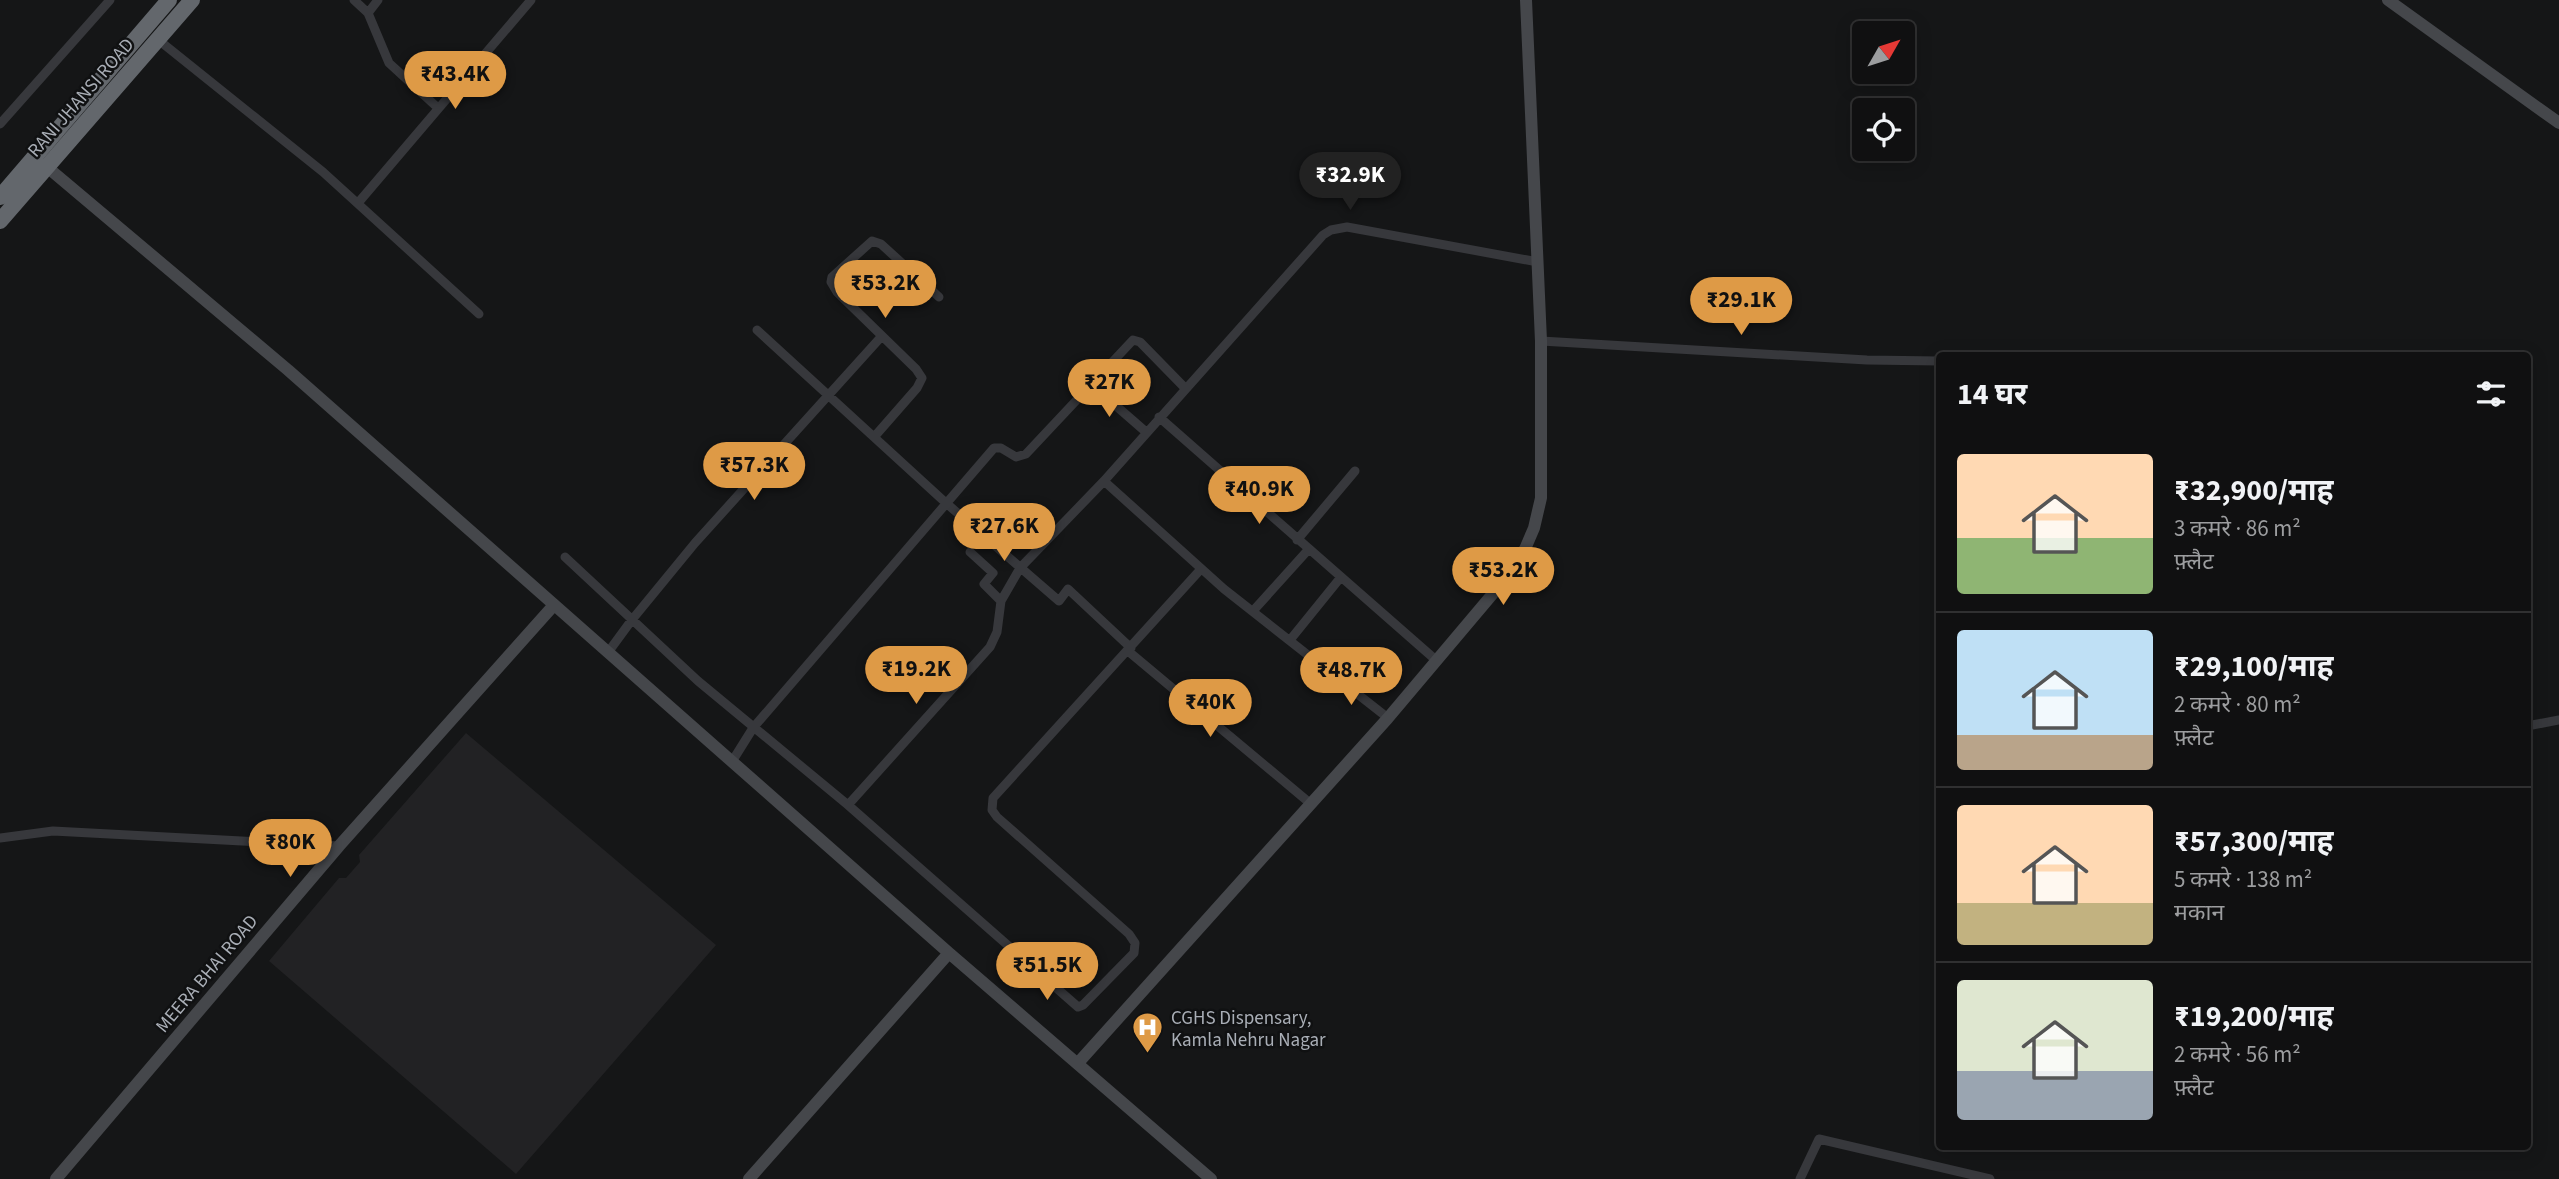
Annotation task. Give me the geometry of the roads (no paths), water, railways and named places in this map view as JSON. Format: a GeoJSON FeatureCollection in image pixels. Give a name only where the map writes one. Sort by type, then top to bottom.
{"type":"FeatureCollection","features":[{"type":"Feature","properties":{"kind":"highway","name":"RANI JHANSI ROAD"},"geometry":{"type":"LineString","coordinates":[[0,197],[169,0]]}},
{"type":"Feature","properties":{"kind":"highway","name":"RANI JHANSI ROAD"},"geometry":{"type":"LineString","coordinates":[[0,221],[192,0]]}},
{"type":"Feature","properties":{"kind":"street"},"geometry":{"type":"LineString","coordinates":[[0,124],[110,0]]}},
{"type":"Feature","properties":{"kind":"street"},"geometry":{"type":"LineString","coordinates":[[354,0],[368,13],[388,64],[438,108]]}},
{"type":"Feature","properties":{"kind":"street"},"geometry":{"type":"LineString","coordinates":[[368,13],[378,0]]}},
{"type":"Feature","properties":{"kind":"street"},"geometry":{"type":"LineString","coordinates":[[358,203],[531,0]]}},
{"type":"Feature","properties":{"kind":"street"},"geometry":{"type":"LineString","coordinates":[[1078,1063],[1437,661],[1496,590],[1525,549],[1534,528],[1541,498],[1541,341],[1526,0]]}},
{"type":"Feature","properties":{"kind":"street"},"geometry":{"type":"LineString","coordinates":[[2388,0],[2559,123]]}},
{"type":"Feature","properties":{"kind":"street"},"geometry":{"type":"LineString","coordinates":[[143,30],[323,172],[479,314]]}},
{"type":"Feature","properties":{"kind":"street"},"geometry":{"type":"LineString","coordinates":[[47,167],[288,370],[949,953],[1211,1179]]}},
{"type":"Feature","properties":{"kind":"street"},"geometry":{"type":"LineString","coordinates":[[848,805],[990,647],[997,632],[1001,601],[1020,568],[1104,481],[1323,236],[1331,230],[1347,227],[1538,262]]}},
{"type":"Feature","properties":{"kind":"street"},"geometry":{"type":"LineString","coordinates":[[875,436],[917,388],[922,378],[831,282],[834,272],[867,242],[872,241],[881,244],[939,298]]}},
{"type":"Feature","properties":{"kind":"street"},"geometry":{"type":"LineString","coordinates":[[757,330],[1020,568],[1059,601],[1068,589],[1130,649],[1311,804]]}},
{"type":"Feature","properties":{"kind":"street"},"geometry":{"type":"LineString","coordinates":[[609,651],[695,543],[881,337]]}},
{"type":"Feature","properties":{"kind":"street"},"geometry":{"type":"LineString","coordinates":[[733,760],[753,728],[994,448],[1001,448],[1016,457],[1026,454],[1133,340],[1140,342],[1185,388]]}},
{"type":"Feature","properties":{"kind":"street"},"geometry":{"type":"LineString","coordinates":[[1541,341],[1867,360],[1936,361]]}},
{"type":"Feature","properties":{"kind":"street"},"geometry":{"type":"LineString","coordinates":[[1091,384],[1146,432]]}},
{"type":"Feature","properties":{"kind":"street"},"geometry":{"type":"LineString","coordinates":[[1159,417],[1437,661]]}},
{"type":"Feature","properties":{"kind":"street"},"geometry":{"type":"LineString","coordinates":[[1297,540],[1355,471]]}},
{"type":"Feature","properties":{"kind":"street"},"geometry":{"type":"LineString","coordinates":[[1104,481],[1202,569],[1388,718]]}},
{"type":"Feature","properties":{"kind":"street"},"geometry":{"type":"LineString","coordinates":[[1253,611],[1308,550]]}},
{"type":"Feature","properties":{"kind":"street"},"geometry":{"type":"LineString","coordinates":[[970,552],[993,573],[984,584],[1001,601]]}},
{"type":"Feature","properties":{"kind":"street"},"geometry":{"type":"LineString","coordinates":[[565,557],[631,621],[753,728],[848,805],[1078,1007],[1134,953],[1135,943],[997,817],[992,804],[993,798],[1202,569]]}},
{"type":"Feature","properties":{"kind":"street"},"geometry":{"type":"LineString","coordinates":[[1290,640],[1341,577]]}},
{"type":"Feature","properties":{"kind":"street","name":"MEERA BHAI ROAD"},"geometry":{"type":"LineString","coordinates":[[56,1179],[339,846],[554,605]]}},
{"type":"Feature","properties":{"kind":"street"},"geometry":{"type":"LineString","coordinates":[[2531,725],[2559,720]]}},
{"type":"Feature","properties":{"kind":"street"},"geometry":{"type":"LineString","coordinates":[[0,838],[53,831],[339,846]]}},
{"type":"Feature","properties":{"kind":"street"},"geometry":{"type":"LineString","coordinates":[[749,1179],[949,953]]}},
{"type":"Feature","properties":{"kind":"street"},"geometry":{"type":"LineString","coordinates":[[1800,1179],[1819,1139],[1990,1179]]}},
{"type":"Feature","properties":{"kind":"place","name":"CGHS Dispensary, Kamla Nehru Nagar"},"geometry":{"type":"Point","coordinates":[1148,1055]}}]}
